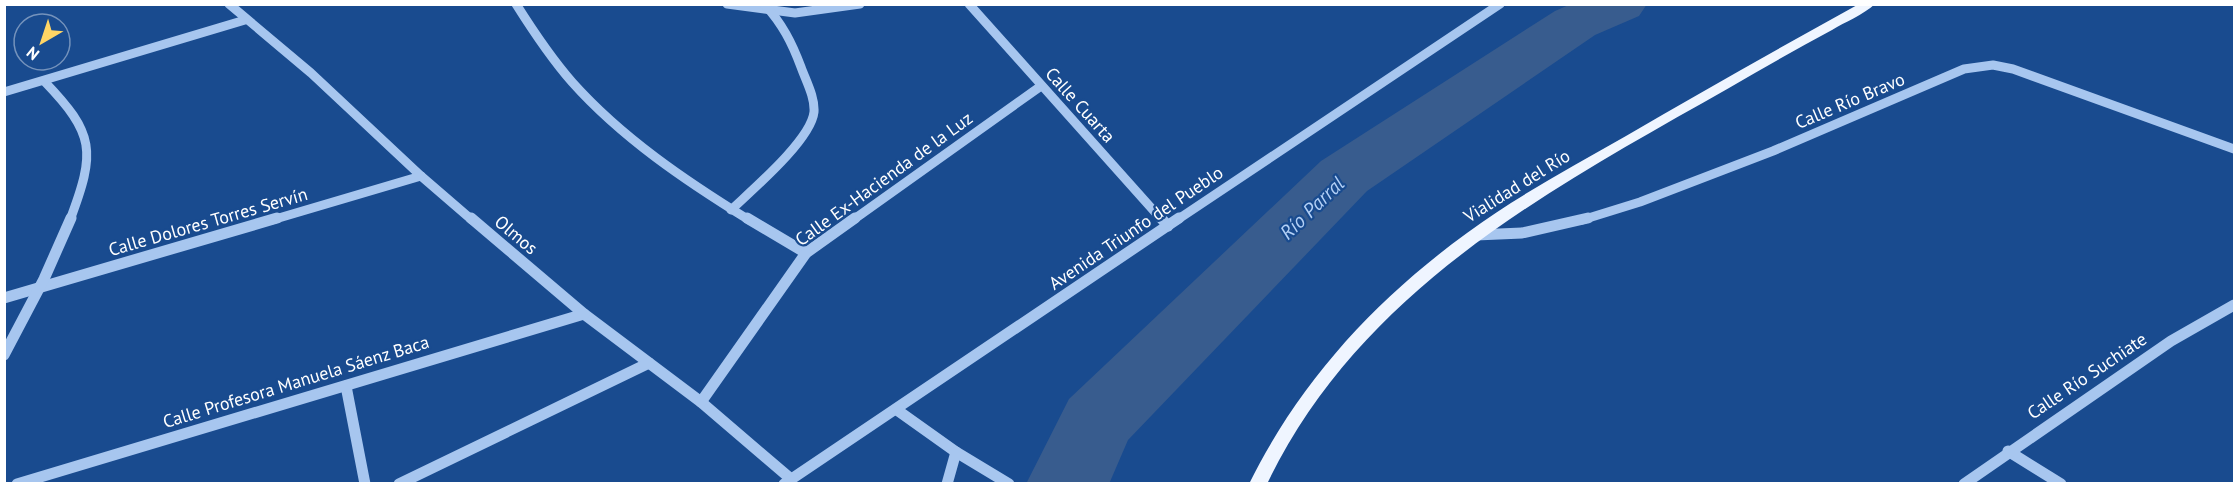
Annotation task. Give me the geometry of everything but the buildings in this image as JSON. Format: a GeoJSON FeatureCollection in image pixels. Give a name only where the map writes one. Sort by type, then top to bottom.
{"type":"FeatureCollection","features":[{"type":"Feature","properties":{"kind":"main road","name":"Vialidad del Río"},"geometry":{"type":"LineString","coordinates":[[1258,483],[1271,453],[1301,408],[1349,348],[1409,288],[1474,236],[1671,115],[1869,4]]}},
{"type":"Feature","properties":{"kind":"street","name":"Olmos"},"geometry":{"type":"LineString","coordinates":[[229,4],[245,20],[311,73],[421,176],[584,314],[701,402],[787,481]]}},
{"type":"Feature","properties":{"kind":"street"},"geometry":{"type":"LineString","coordinates":[[516,4],[532,33],[572,83],[627,136],[666,167],[732,210],[806,253]]}},
{"type":"Feature","properties":{"kind":"street"},"geometry":{"type":"LineString","coordinates":[[727,4],[795,13],[860,4]]}},
{"type":"Feature","properties":{"kind":"street","name":"Calle Cuarta"},"geometry":{"type":"LineString","coordinates":[[969,4],[1168,226]]}},
{"type":"Feature","properties":{"kind":"street","name":"Avenida Triunfo del Pueblo"},"geometry":{"type":"LineString","coordinates":[[787,481],[897,410],[1500,4]]}},
{"type":"Feature","properties":{"kind":"street"},"geometry":{"type":"LineString","coordinates":[[732,210],[801,140],[811,125],[814,113],[812,99],[788,30],[768,8]]}},
{"type":"Feature","properties":{"kind":"street"},"geometry":{"type":"LineString","coordinates":[[4,92],[245,20]]}},
{"type":"Feature","properties":{"kind":"street","name":"Calle Río Bravo"},"geometry":{"type":"LineString","coordinates":[[1474,236],[1520,233],[1565,224],[1651,198],[1747,162],[1977,65],[1992,65],[2032,76],[2235,149]]}},
{"type":"Feature","properties":{"kind":"street"},"geometry":{"type":"LineString","coordinates":[[4,355],[40,288],[78,199],[87,164],[86,138],[76,116],[44,81]]}},
{"type":"Feature","properties":{"kind":"street","name":"Calle Ex-Hacienda de la Luz"},"geometry":{"type":"LineString","coordinates":[[701,402],[806,253],[1041,86]]}},
{"type":"Feature","properties":{"kind":"street","name":"Calle Dolores Torres Servín"},"geometry":{"type":"LineString","coordinates":[[4,298],[421,176]]}},
{"type":"Feature","properties":{"kind":"street","name":"Calle Río Suchiate"},"geometry":{"type":"LineString","coordinates":[[1964,483],[2171,341],[2235,305]]}},
{"type":"Feature","properties":{"kind":"street","name":"Calle Profesora Manuela Sáenz Baca"},"geometry":{"type":"LineString","coordinates":[[18,483],[584,314]]}},
{"type":"Feature","properties":{"kind":"street"},"geometry":{"type":"LineString","coordinates":[[399,483],[649,363]]}},
{"type":"Feature","properties":{"kind":"street"},"geometry":{"type":"LineString","coordinates":[[346,386],[365,483]]}},
{"type":"Feature","properties":{"kind":"street"},"geometry":{"type":"LineString","coordinates":[[897,410],[956,452],[1009,483]]}},
{"type":"Feature","properties":{"kind":"street"},"geometry":{"type":"LineString","coordinates":[[2008,451],[2061,483]]}},
{"type":"Feature","properties":{"kind":"street"},"geometry":{"type":"LineString","coordinates":[[947,483],[956,452]]}},
{"type":"Feature","properties":{"kind":"waterway","name":"Río Parral"},"geometry":{"type":"LineString","coordinates":[[1067,484],[1097,421],[1344,176],[1575,23],[1620,4]]}}]}
